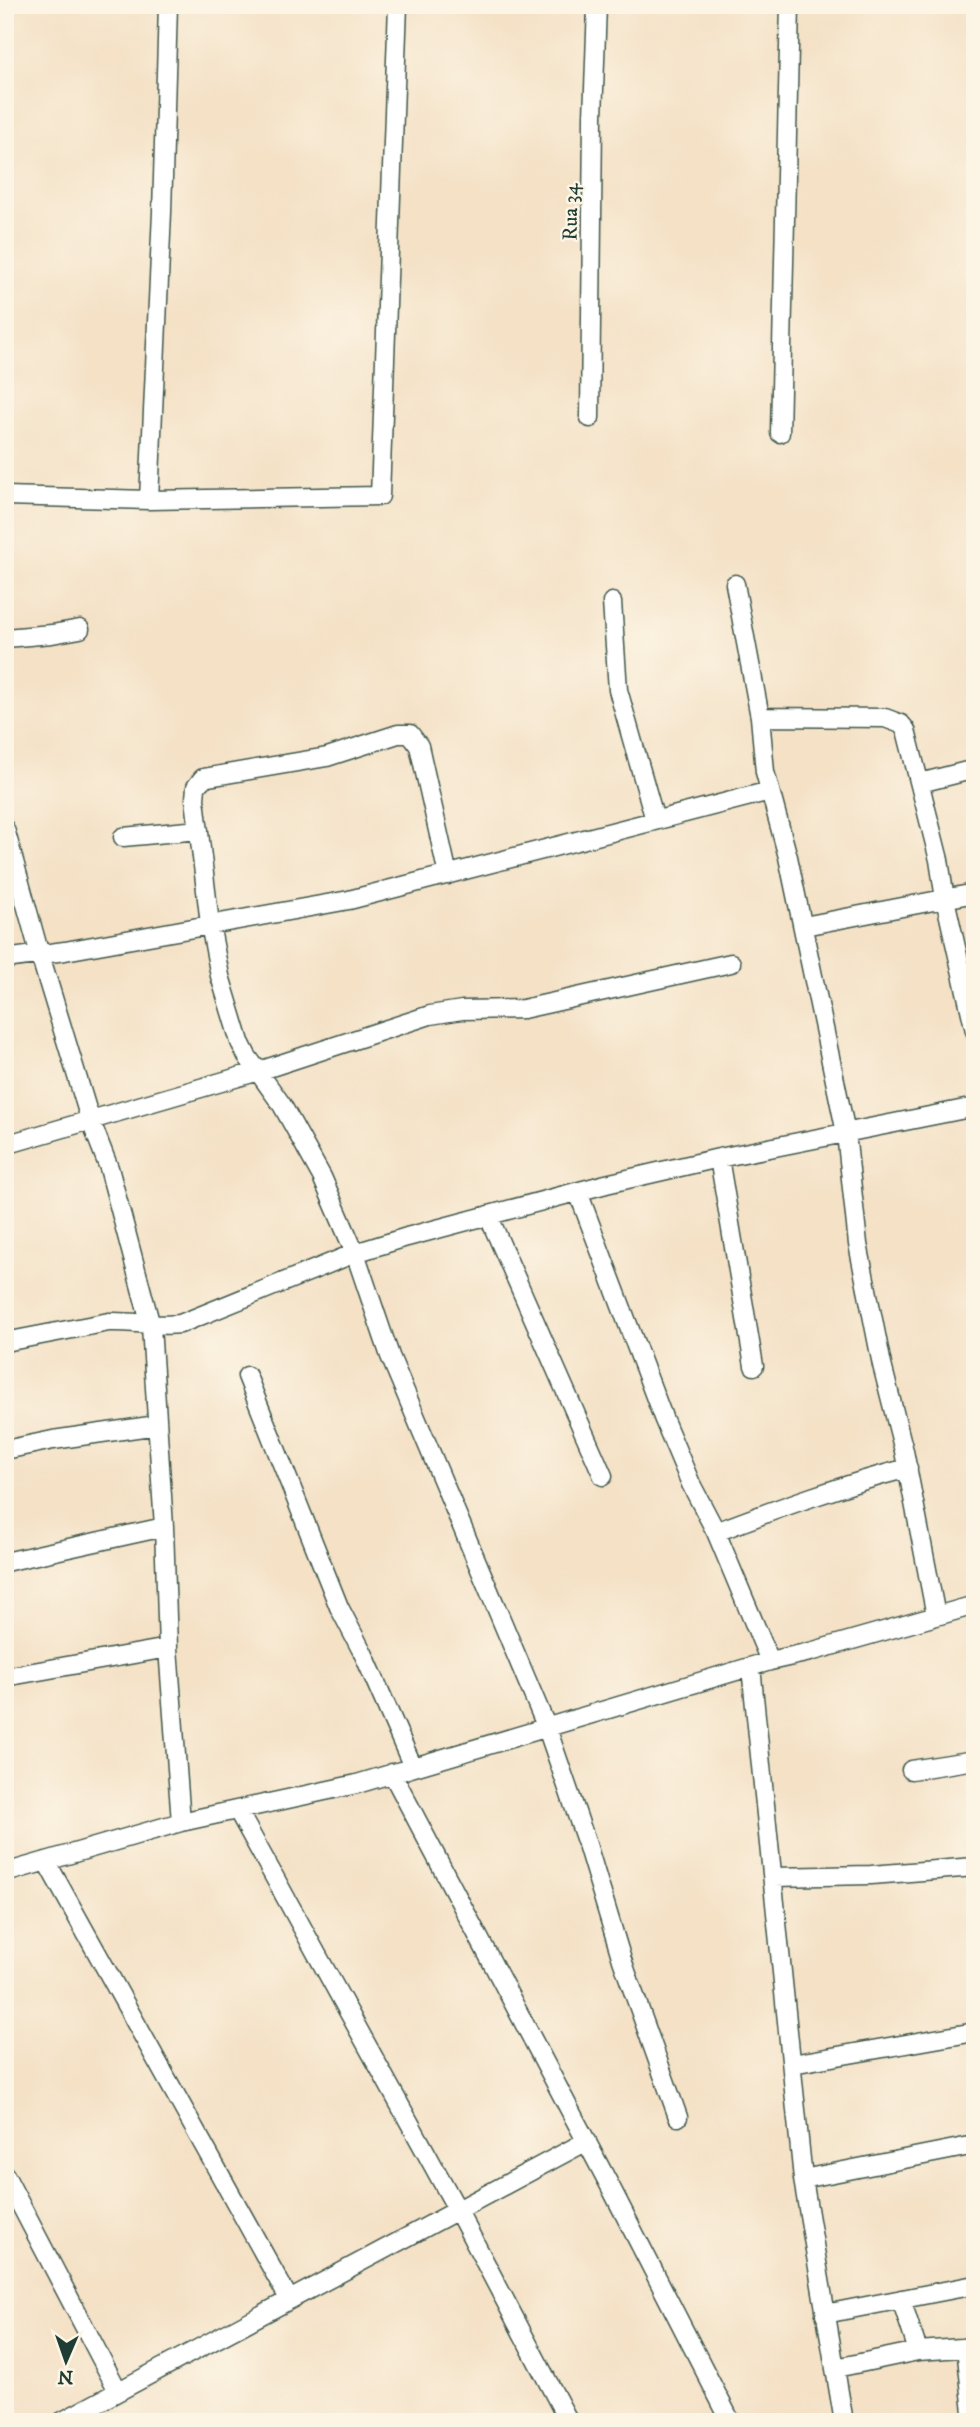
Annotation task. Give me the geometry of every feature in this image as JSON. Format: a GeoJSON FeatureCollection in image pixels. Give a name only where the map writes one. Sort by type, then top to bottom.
{"type":"FeatureCollection","features":[{"type":"Feature","properties":{"kind":"street"},"geometry":{"type":"LineString","coordinates":[[149,500],[162,226],[168,5]]}},
{"type":"Feature","properties":{"kind":"street"},"geometry":{"type":"LineString","coordinates":[[5,496],[149,500],[380,496],[398,5]]}},
{"type":"Feature","properties":{"kind":"street","name":"Rua 34"},"geometry":{"type":"LineString","coordinates":[[590,418],[593,117],[597,5]]}},
{"type":"Feature","properties":{"kind":"street"},"geometry":{"type":"LineString","coordinates":[[780,433],[790,5]]}},
{"type":"Feature","properties":{"kind":"street"},"geometry":{"type":"LineString","coordinates":[[735,584],[760,717],[765,772],[804,926],[846,1133],[858,1244],[882,1365],[908,1468],[936,1616]]}},
{"type":"Feature","properties":{"kind":"street"},"geometry":{"type":"LineString","coordinates":[[612,602],[618,690],[655,820]]}},
{"type":"Feature","properties":{"kind":"street"},"geometry":{"type":"LineString","coordinates":[[5,638],[80,629]]}},
{"type":"Feature","properties":{"kind":"street"},"geometry":{"type":"LineString","coordinates":[[760,717],[885,718],[893,720],[906,730],[939,860],[945,899],[968,971],[975,1031]]}},
{"type":"Feature","properties":{"kind":"street"},"geometry":{"type":"LineString","coordinates":[[448,875],[419,746],[414,738],[406,733],[327,757],[200,780],[196,787],[195,799],[210,924],[220,976],[240,1042],[282,1105],[322,1177],[355,1253],[390,1356],[547,1728],[586,1841],[622,1961],[678,2117]]}},
{"type":"Feature","properties":{"kind":"street"},"geometry":{"type":"LineString","coordinates":[[920,783],[975,769]]}},
{"type":"Feature","properties":{"kind":"street"},"geometry":{"type":"LineString","coordinates":[[5,959],[349,900],[770,791]]}},
{"type":"Feature","properties":{"kind":"street"},"geometry":{"type":"LineString","coordinates":[[5,829],[90,1119],[109,1168],[151,1325],[164,1527],[168,1648],[181,1822]]}},
{"type":"Feature","properties":{"kind":"street"},"geometry":{"type":"LineString","coordinates":[[122,837],[199,830]]}},
{"type":"Feature","properties":{"kind":"street"},"geometry":{"type":"LineString","coordinates":[[804,926],[975,894]]}},
{"type":"Feature","properties":{"kind":"street"},"geometry":{"type":"LineString","coordinates":[[5,1145],[258,1071],[430,1015],[462,1010],[523,1009],[731,963]]}},
{"type":"Feature","properties":{"kind":"street"},"geometry":{"type":"LineString","coordinates":[[5,1342],[109,1322],[169,1325],[191,1320],[355,1253],[488,1215],[719,1158],[975,1107]]}},
{"type":"Feature","properties":{"kind":"street"},"geometry":{"type":"LineString","coordinates":[[719,1158],[754,1366]]}},
{"type":"Feature","properties":{"kind":"street"},"geometry":{"type":"LineString","coordinates":[[578,1192],[664,1420],[691,1484],[716,1532],[770,1661]]}},
{"type":"Feature","properties":{"kind":"street"},"geometry":{"type":"LineString","coordinates":[[488,1215],[603,1476]]}},
{"type":"Feature","properties":{"kind":"street"},"geometry":{"type":"LineString","coordinates":[[247,1376],[338,1607],[364,1655],[413,1767]]}},
{"type":"Feature","properties":{"kind":"street"},"geometry":{"type":"LineString","coordinates":[[5,1450],[157,1425]]}},
{"type":"Feature","properties":{"kind":"street"},"geometry":{"type":"LineString","coordinates":[[716,1532],[852,1482],[908,1468]]}},
{"type":"Feature","properties":{"kind":"street"},"geometry":{"type":"LineString","coordinates":[[5,1562],[164,1527]]}},
{"type":"Feature","properties":{"kind":"street"},"geometry":{"type":"LineString","coordinates":[[5,1873],[181,1822],[358,1784],[770,1661],[975,1605]]}},
{"type":"Feature","properties":{"kind":"street"},"geometry":{"type":"LineString","coordinates":[[5,1677],[168,1648]]}},
{"type":"Feature","properties":{"kind":"street"},"geometry":{"type":"LineString","coordinates":[[751,1667],[803,2179],[844,2422]]}},
{"type":"Feature","properties":{"kind":"street"},"geometry":{"type":"LineString","coordinates":[[911,1770],[975,1760]]}},
{"type":"Feature","properties":{"kind":"street"},"geometry":{"type":"LineString","coordinates":[[392,1773],[587,2141],[731,2422]]}},
{"type":"Feature","properties":{"kind":"street"},"geometry":{"type":"LineString","coordinates":[[238,1811],[457,2209],[569,2422]]}},
{"type":"Feature","properties":{"kind":"street"},"geometry":{"type":"LineString","coordinates":[[46,1861],[289,2299]]}},
{"type":"Feature","properties":{"kind":"street"},"geometry":{"type":"LineString","coordinates":[[773,1877],[871,1875],[975,1867]]}},
{"type":"Feature","properties":{"kind":"street"},"geometry":{"type":"LineString","coordinates":[[792,2064],[975,2032]]}},
{"type":"Feature","properties":{"kind":"street"},"geometry":{"type":"LineString","coordinates":[[61,2422],[587,2141]]}},
{"type":"Feature","properties":{"kind":"street"},"geometry":{"type":"LineString","coordinates":[[803,2179],[975,2145]]}},
{"type":"Feature","properties":{"kind":"street"},"geometry":{"type":"LineString","coordinates":[[5,2175],[118,2391]]}},
{"type":"Feature","properties":{"kind":"street"},"geometry":{"type":"LineString","coordinates":[[825,2314],[975,2285]]}},
{"type":"Feature","properties":{"kind":"street"},"geometry":{"type":"LineString","coordinates":[[901,2299],[918,2351]]}},
{"type":"Feature","properties":{"kind":"street"},"geometry":{"type":"LineString","coordinates":[[836,2368],[918,2351],[970,2347],[974,2422]]}}]}
